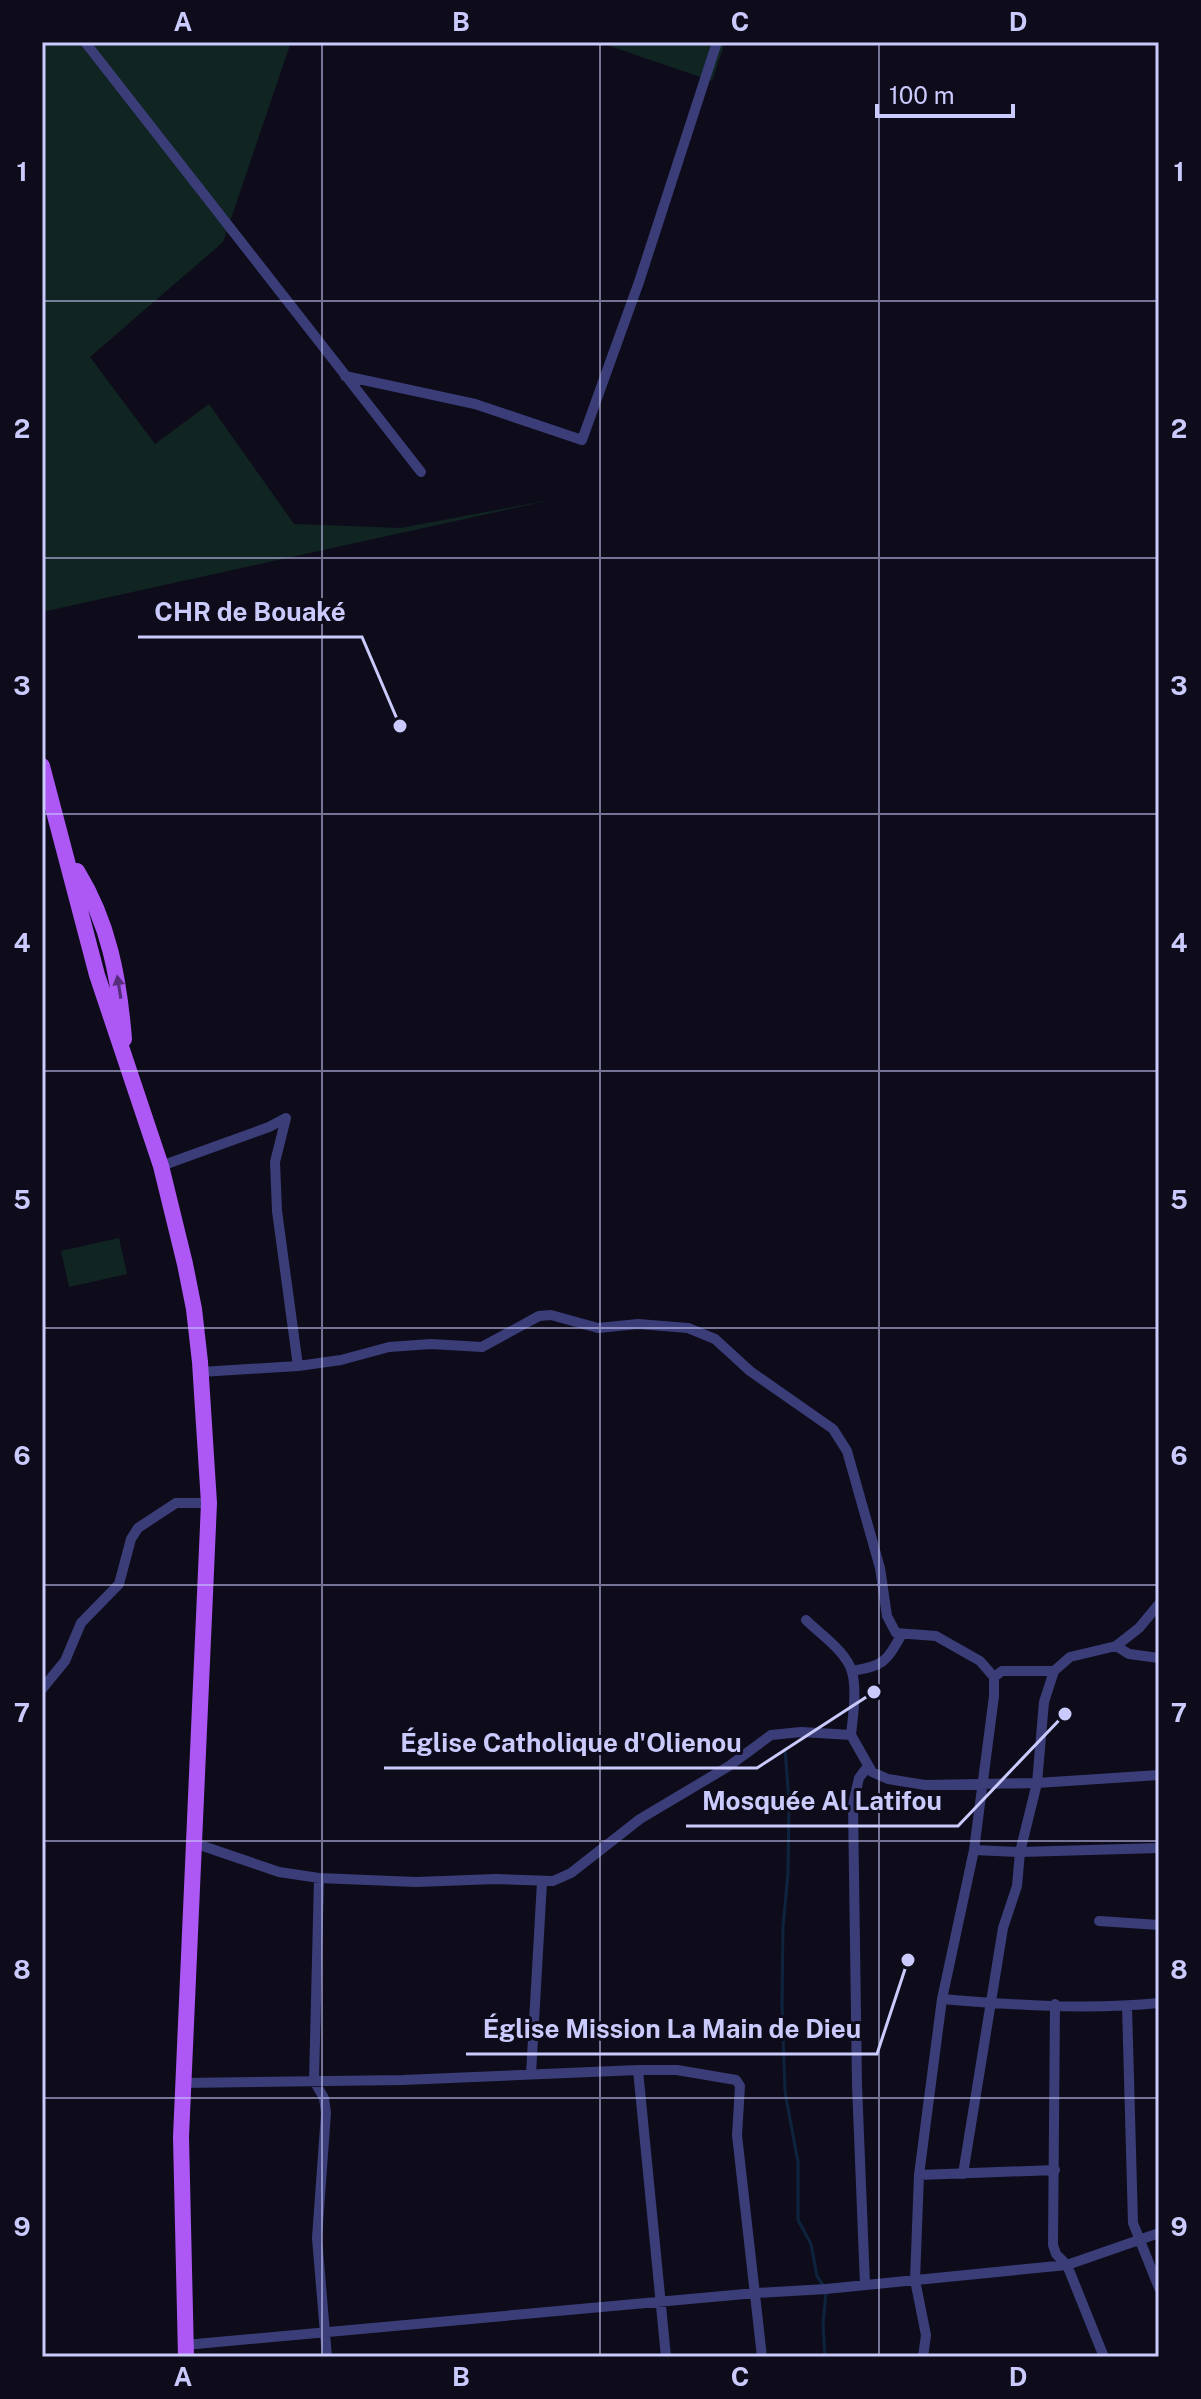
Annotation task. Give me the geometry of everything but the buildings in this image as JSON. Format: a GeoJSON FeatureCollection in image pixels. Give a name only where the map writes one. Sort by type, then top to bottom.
{"type":"FeatureCollection","features":[{"type":"Feature","properties":{"kind":"main road"},"geometry":{"type":"LineString","coordinates":[[42,766],[97,975],[161,1166],[194,1309],[201,1372],[209,1503],[183,2083],[181,2203],[186,2351]]}},
{"type":"Feature","properties":{"kind":"street"},"geometry":{"type":"LineString","coordinates":[[85,42],[421,472]]}},
{"type":"Feature","properties":{"kind":"street"},"geometry":{"type":"LineString","coordinates":[[345,376],[475,404],[582,440],[639,282],[717,42]]}},
{"type":"Feature","properties":{"kind":"street"},"geometry":{"type":"LineString","coordinates":[[161,1166],[286,1118],[275,1162],[277,1211],[298,1366]]}},
{"type":"Feature","properties":{"kind":"street"},"geometry":{"type":"LineString","coordinates":[[201,1372],[298,1366],[341,1360],[389,1347],[431,1344],[482,1347],[539,1316],[551,1315],[598,1328],[638,1324],[688,1328],[715,1339],[750,1371],[833,1429],[847,1451],[880,1568],[887,1616],[896,1633],[936,1636],[980,1661],[994,1677],[974,1850],[942,1999],[919,2175],[915,2280],[926,2335],[923,2357]]}},
{"type":"Feature","properties":{"kind":"street"},"geometry":{"type":"LineString","coordinates":[[42,1689],[65,1661],[81,1623],[119,1584],[131,1539],[138,1528],[176,1503],[209,1503]]}},
{"type":"Feature","properties":{"kind":"street"},"geometry":{"type":"LineString","coordinates":[[963,2174],[1003,1928],[1017,1886],[1020,1852],[1037,1783],[1044,1702],[1054,1671],[1070,1657],[1116,1646],[1139,1628],[1159,1604]]}},
{"type":"Feature","properties":{"kind":"street"},"geometry":{"type":"LineString","coordinates":[[806,1620],[840,1653],[852,1671],[851,1735],[872,1772],[888,1779],[925,1785],[1037,1783],[1159,1775]]}},
{"type":"Feature","properties":{"kind":"street"},"geometry":{"type":"LineString","coordinates":[[852,1671],[877,1667],[889,1658],[902,1634]]}},
{"type":"Feature","properties":{"kind":"street"},"geometry":{"type":"LineString","coordinates":[[1116,1646],[1129,1654],[1159,1658]]}},
{"type":"Feature","properties":{"kind":"street"},"geometry":{"type":"LineString","coordinates":[[994,1677],[1002,1671],[1054,1671]]}},
{"type":"Feature","properties":{"kind":"street"},"geometry":{"type":"LineString","coordinates":[[194,1843],[279,1872],[319,1878],[416,1882],[496,1879],[553,1881],[571,1873],[640,1819],[729,1766],[771,1735],[801,1732],[851,1735]]}},
{"type":"Feature","properties":{"kind":"street"},"geometry":{"type":"LineString","coordinates":[[865,2285],[857,2085],[853,1804],[859,1778],[868,1766]]}},
{"type":"Feature","properties":{"kind":"street"},"geometry":{"type":"LineString","coordinates":[[974,1850],[1020,1852],[1159,1848]]}},
{"type":"Feature","properties":{"kind":"street"},"geometry":{"type":"LineString","coordinates":[[319,1878],[314,2081],[324,2098],[326,2113],[317,2238],[327,2357]]}},
{"type":"Feature","properties":{"kind":"street"},"geometry":{"type":"LineString","coordinates":[[531,2074],[542,1882]]}},
{"type":"Feature","properties":{"kind":"street"},"geometry":{"type":"LineString","coordinates":[[1099,1921],[1159,1925]]}},
{"type":"Feature","properties":{"kind":"street"},"geometry":{"type":"LineString","coordinates":[[942,1999],[1127,2006],[1159,2003]]}},
{"type":"Feature","properties":{"kind":"street"},"geometry":{"type":"LineString","coordinates":[[1055,2004],[1053,2245],[1056,2254],[1067,2265],[1104,2357]]}},
{"type":"Feature","properties":{"kind":"street"},"geometry":{"type":"LineString","coordinates":[[1127,2006],[1133,2223],[1159,2288]]}},
{"type":"Feature","properties":{"kind":"street"},"geometry":{"type":"LineString","coordinates":[[183,2083],[638,2070],[677,2070],[739,2082],[738,2146],[762,2357]]}},
{"type":"Feature","properties":{"kind":"street"},"geometry":{"type":"LineString","coordinates":[[638,2070],[666,2357]]}},
{"type":"Feature","properties":{"kind":"street"},"geometry":{"type":"LineString","coordinates":[[919,2175],[1055,2170]]}},
{"type":"Feature","properties":{"kind":"street"},"geometry":{"type":"LineString","coordinates":[[186,2351],[326,2334],[1067,2265],[1159,2233]]}},
{"type":"Feature","properties":{"kind":"green space"},"geometry":{"type":"Polygon","coordinates":[[[42,42],[291,42],[223,242],[90,357],[155,444],[209,404],[294,524],[401,528],[555,499],[42,612],[42,42]]]}},
{"type":"Feature","properties":{"kind":"green space"},"geometry":{"type":"Polygon","coordinates":[[[598,42],[725,42],[712,81],[598,42]]]}},
{"type":"Feature","properties":{"kind":"green space"},"geometry":{"type":"Polygon","coordinates":[[[119,1238],[127,1274],[69,1287],[61,1251],[119,1238]]]}},
{"type":"Feature","properties":{"kind":"waterway"},"geometry":{"type":"LineString","coordinates":[[785,1749],[789,1801],[788,1873],[783,1927],[785,2092],[798,2162],[798,2220],[811,2244],[817,2276],[823,2285]]}},
{"type":"Feature","properties":{"kind":"waterway"},"geometry":{"type":"LineString","coordinates":[[825,2357],[823,2325],[826,2292]]}},
{"type":"Feature","properties":{"kind":"place","name":"CHR de Bouaké"},"geometry":{"type":"Point","coordinates":[400,726]}},
{"type":"Feature","properties":{"kind":"place","name":"Église Catholique d'Olienou"},"geometry":{"type":"Point","coordinates":[874,1692]}},
{"type":"Feature","properties":{"kind":"place","name":"Mosquée Al Latifou"},"geometry":{"type":"Point","coordinates":[1065,1714]}},
{"type":"Feature","properties":{"kind":"place","name":"Église Mission La Main de Dieu"},"geometry":{"type":"Point","coordinates":[908,1960]}}]}
